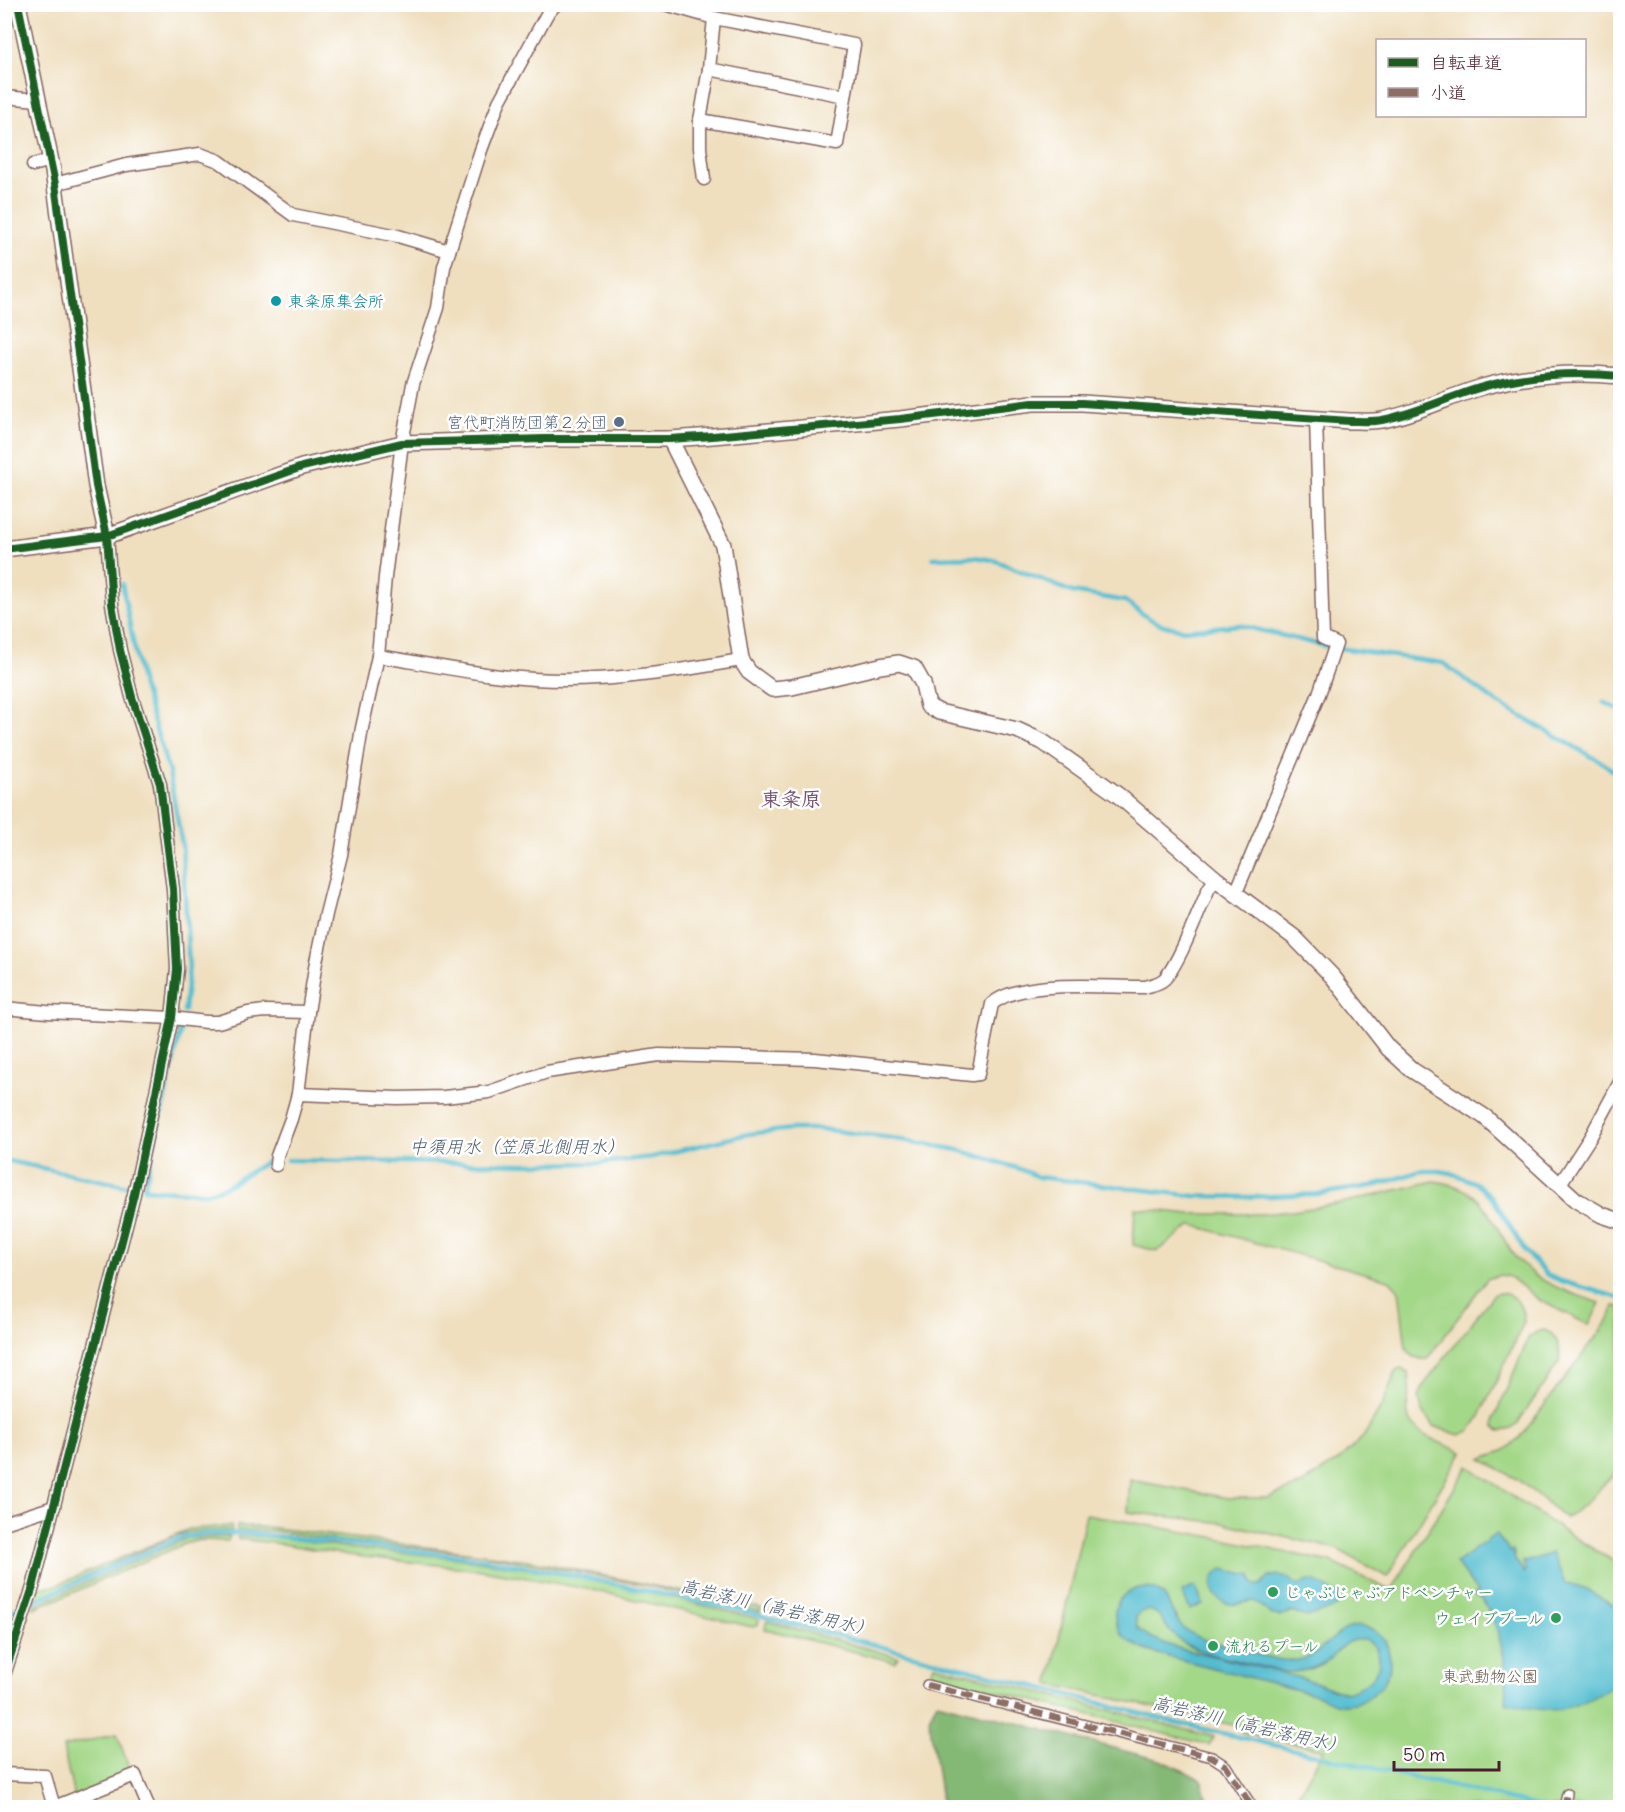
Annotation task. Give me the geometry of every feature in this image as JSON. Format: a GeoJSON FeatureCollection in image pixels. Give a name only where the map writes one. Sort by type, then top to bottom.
{"type":"FeatureCollection","features":[{"type":"Feature","properties":{"kind":"street"},"geometry":{"type":"LineString","coordinates":[[4,1675],[33,1587],[134,1194],[172,1018],[177,969],[173,889],[160,784],[132,697],[120,650],[112,604],[107,536],[96,486],[55,184],[18,4]]}},
{"type":"Feature","properties":{"kind":"street"},"geometry":{"type":"LineString","coordinates":[[276,1165],[298,1094],[308,1012],[326,914],[341,855],[362,728],[378,656],[384,577],[402,443],[413,384],[438,308],[444,267],[499,102],[547,14],[556,4]]}},
{"type":"Feature","properties":{"kind":"street"},"geometry":{"type":"LineString","coordinates":[[666,4],[714,18],[854,45],[837,144],[700,120]]}},
{"type":"Feature","properties":{"kind":"street"},"geometry":{"type":"LineString","coordinates":[[704,179],[700,148],[700,120],[709,69],[714,18]]}},
{"type":"Feature","properties":{"kind":"street"},"geometry":{"type":"LineString","coordinates":[[709,69],[845,96]]}},
{"type":"Feature","properties":{"kind":"street"},"geometry":{"type":"LineString","coordinates":[[4,97],[38,100]]}},
{"type":"Feature","properties":{"kind":"street"},"geometry":{"type":"LineString","coordinates":[[55,184],[126,165],[200,154],[219,161],[294,215],[398,236],[449,251]]}},
{"type":"Feature","properties":{"kind":"street"},"geometry":{"type":"LineString","coordinates":[[33,165],[51,160]]}},
{"type":"Feature","properties":{"kind":"street"},"geometry":{"type":"LineString","coordinates":[[4,549],[107,536],[302,467],[402,443],[544,439],[670,439],[900,419],[1033,403],[1082,403],[1316,419],[1381,420],[1478,388],[1539,374],[1620,376]]}},
{"type":"Feature","properties":{"kind":"street"},"geometry":{"type":"LineString","coordinates":[[1235,895],[1319,694],[1336,644],[1323,638],[1316,419]]}},
{"type":"Feature","properties":{"kind":"street"},"geometry":{"type":"LineString","coordinates":[[670,439],[723,545],[741,660],[749,672],[772,689],[792,687],[899,663],[914,668],[923,684],[928,706],[939,712],[1017,730],[1043,742],[1118,795],[1235,895],[1295,938],[1333,977],[1388,1048],[1412,1070],[1485,1117],[1576,1200],[1602,1215],[1620,1221]]}},
{"type":"Feature","properties":{"kind":"street"},"geometry":{"type":"LineString","coordinates":[[378,656],[482,674],[563,680],[607,679],[741,660]]}},
{"type":"Feature","properties":{"kind":"street"},"geometry":{"type":"LineString","coordinates":[[298,1094],[397,1098],[489,1092],[547,1072],[659,1055],[815,1059],[978,1074],[992,1004],[1013,994],[1048,988],[1145,987],[1158,983],[1173,968],[1209,888],[1216,879]]}},
{"type":"Feature","properties":{"kind":"street"},"geometry":{"type":"LineString","coordinates":[[4,1008],[206,1022],[218,1022],[248,1013],[265,1011],[308,1012]]}},
{"type":"Feature","properties":{"kind":"street"},"geometry":{"type":"LineString","coordinates":[[1560,1184],[1591,1136],[1620,1082]]}},
{"type":"Feature","properties":{"kind":"street"},"geometry":{"type":"LineString","coordinates":[[4,1523],[54,1507]]}},
{"type":"Feature","properties":{"kind":"street"},"geometry":{"type":"LineString","coordinates":[[927,1685],[1212,1757],[1226,1766],[1253,1808]]}},
{"type":"Feature","properties":{"kind":"street"},"geometry":{"type":"LineString","coordinates":[[4,1774],[45,1776],[54,1807],[135,1775],[149,1808]]}},
{"type":"Feature","properties":{"kind":"street"},"geometry":{"type":"LineString","coordinates":[[1564,1808],[1567,1794]]}},
{"type":"Feature","properties":{"kind":"green space"},"geometry":{"type":"Polygon","coordinates":[[[1434,1181],[1461,1188],[1478,1200],[1514,1256],[1536,1276],[1566,1291],[1600,1303],[1589,1325],[1541,1301],[1510,1277],[1499,1275],[1487,1279],[1427,1359],[1420,1359],[1413,1356],[1406,1348],[1399,1290],[1389,1280],[1192,1225],[1157,1251],[1133,1245],[1135,1208],[1190,1214],[1262,1214],[1351,1201],[1434,1181]]]}},
{"type":"Feature","properties":{"kind":"green space"},"geometry":{"type":"Polygon","coordinates":[[[1498,1293],[1514,1298],[1520,1306],[1524,1322],[1479,1418],[1470,1431],[1459,1435],[1433,1426],[1422,1410],[1419,1398],[1423,1386],[1493,1295],[1498,1293]]]}},
{"type":"Feature","properties":{"kind":"green space"},"geometry":{"type":"Polygon","coordinates":[[[1614,1306],[1620,1307],[1620,1467],[1586,1503],[1566,1518],[1517,1479],[1481,1459],[1505,1450],[1519,1439],[1608,1321],[1614,1306]]]}},
{"type":"Feature","properties":{"kind":"green space"},"geometry":{"type":"Polygon","coordinates":[[[1544,1330],[1553,1335],[1558,1343],[1559,1362],[1517,1424],[1508,1430],[1500,1431],[1494,1427],[1494,1419],[1529,1337],[1544,1330]]]}},
{"type":"Feature","properties":{"kind":"green space"},"geometry":{"type":"Polygon","coordinates":[[[1401,1369],[1408,1373],[1409,1377],[1407,1406],[1412,1424],[1427,1436],[1462,1452],[1387,1577],[1337,1549],[1224,1523],[1128,1512],[1130,1480],[1228,1498],[1267,1498],[1301,1485],[1338,1461],[1364,1436],[1383,1404],[1396,1371],[1401,1369]]]}},
{"type":"Feature","properties":{"kind":"green space","name":"東武動物公園"},"geometry":{"type":"Polygon","coordinates":[[[1468,1466],[1565,1532],[1620,1565],[1620,1807],[1291,1807],[1324,1750],[1241,1732],[1242,1727],[1049,1684],[1086,1514],[1218,1538],[1331,1562],[1391,1591],[1468,1466]]]}},
{"type":"Feature","properties":{"kind":"green space"},"geometry":{"type":"Polygon","coordinates":[[[231,1526],[232,1530],[177,1535],[36,1599],[39,1588],[54,1586],[189,1529],[231,1526]]]}},
{"type":"Feature","properties":{"kind":"green space"},"geometry":{"type":"Polygon","coordinates":[[[237,1526],[267,1527],[528,1560],[761,1608],[760,1612],[645,1585],[480,1554],[343,1541],[274,1531],[237,1530],[237,1526]]]}},
{"type":"Feature","properties":{"kind":"green space"},"geometry":{"type":"Polygon","coordinates":[[[230,1536],[228,1541],[200,1540],[184,1544],[34,1608],[35,1605],[187,1538],[230,1536]]]}},
{"type":"Feature","properties":{"kind":"green space"},"geometry":{"type":"Polygon","coordinates":[[[238,1536],[284,1538],[513,1566],[619,1586],[759,1619],[758,1625],[753,1627],[588,1589],[483,1570],[347,1555],[238,1539],[238,1536]]]}},
{"type":"Feature","properties":{"kind":"green space"},"geometry":{"type":"Polygon","coordinates":[[[767,1621],[898,1657],[895,1662],[765,1629],[767,1621]]]}},
{"type":"Feature","properties":{"kind":"green space"},"geometry":{"type":"Polygon","coordinates":[[[934,1665],[1214,1737],[1209,1745],[933,1675],[931,1670],[934,1665]]]}},
{"type":"Feature","properties":{"kind":"green space"},"geometry":{"type":"Polygon","coordinates":[[[937,1702],[1163,1761],[1201,1779],[1209,1807],[942,1807],[929,1718],[937,1702]]]}},
{"type":"Feature","properties":{"kind":"green space"},"geometry":{"type":"Polygon","coordinates":[[[117,1734],[131,1774],[74,1797],[63,1747],[117,1734]]]}},
{"type":"Feature","properties":{"kind":"water","name":"ウェイブプール"},"geometry":{"type":"Polygon","coordinates":[[[1496,1534],[1510,1552],[1513,1550],[1515,1560],[1524,1573],[1526,1572],[1523,1563],[1552,1553],[1565,1583],[1590,1591],[1620,1609],[1620,1680],[1596,1696],[1568,1707],[1543,1710],[1506,1703],[1505,1662],[1499,1636],[1482,1599],[1473,1595],[1477,1592],[1456,1563],[1496,1534]]]}},
{"type":"Feature","properties":{"kind":"water","name":"じゃぶじゃぶアドベンチャー"},"geometry":{"type":"Polygon","coordinates":[[[1222,1569],[1251,1575],[1256,1585],[1260,1585],[1275,1575],[1289,1579],[1299,1586],[1313,1581],[1337,1594],[1339,1602],[1336,1607],[1307,1617],[1291,1612],[1279,1616],[1271,1614],[1254,1601],[1230,1604],[1218,1598],[1212,1589],[1217,1573],[1222,1569]]]}},
{"type":"Feature","properties":{"kind":"water"},"geometry":{"type":"Polygon","coordinates":[[[1195,1586],[1203,1604],[1190,1610],[1182,1592],[1195,1586]]]}},
{"type":"Feature","properties":{"kind":"water","name":"流れるプール"},"geometry":{"type":"Polygon","coordinates":[[[1150,1588],[1163,1594],[1182,1626],[1196,1636],[1219,1644],[1240,1646],[1240,1650],[1279,1659],[1295,1660],[1312,1655],[1335,1636],[1351,1627],[1360,1626],[1371,1629],[1386,1642],[1390,1660],[1386,1679],[1373,1694],[1364,1699],[1354,1703],[1339,1704],[1313,1694],[1157,1654],[1128,1640],[1116,1623],[1115,1613],[1119,1600],[1135,1589],[1150,1588]],[[1151,1611],[1140,1612],[1136,1617],[1137,1628],[1157,1640],[1179,1648],[1315,1682],[1336,1691],[1350,1691],[1364,1684],[1373,1676],[1379,1664],[1378,1654],[1373,1645],[1358,1639],[1343,1646],[1327,1661],[1316,1667],[1297,1672],[1273,1670],[1192,1648],[1175,1636],[1158,1615],[1151,1611]]]}},
{"type":"Feature","properties":{"kind":"waterway"},"geometry":{"type":"LineString","coordinates":[[933,558],[974,557],[994,560],[1072,592],[1125,601],[1148,618],[1163,625],[1184,630],[1239,625],[1325,646],[1443,663],[1496,702],[1603,763],[1620,776]]}},
{"type":"Feature","properties":{"kind":"waterway"},"geometry":{"type":"LineString","coordinates":[[122,584],[140,677],[169,772],[182,844],[189,967],[184,1011]]}},
{"type":"Feature","properties":{"kind":"waterway"},"geometry":{"type":"LineString","coordinates":[[1603,702],[1620,710]]}},
{"type":"Feature","properties":{"kind":"waterway"},"geometry":{"type":"LineString","coordinates":[[181,1029],[144,1189],[205,1193],[225,1187],[268,1161]]}},
{"type":"Feature","properties":{"kind":"waterway","name":"中須用水（笠原北側用水）"},"geometry":{"type":"LineString","coordinates":[[287,1160],[601,1163],[652,1157],[748,1134],[792,1129],[820,1129],[959,1150],[1038,1177],[1195,1196],[1248,1197],[1318,1194],[1377,1185],[1421,1171],[1440,1171],[1476,1183],[1492,1197],[1525,1251],[1547,1275],[1620,1298]]}},
{"type":"Feature","properties":{"kind":"waterway","name":"中須用水（笠原北側用水）"},"geometry":{"type":"LineString","coordinates":[[4,1160],[127,1186]]}},
{"type":"Feature","properties":{"kind":"waterway","name":"高岩落川（高岩落用水）"},"geometry":{"type":"LineString","coordinates":[[4,1614],[182,1537],[203,1534],[248,1533],[478,1558],[735,1609],[1174,1722],[1546,1808]]}},
{"type":"Feature","properties":{"kind":"marked path"},"geometry":{"type":"LineString","coordinates":[[927,1685],[1212,1757],[1226,1766],[1253,1808]]}},
{"type":"Feature","properties":{"kind":"marked path"},"geometry":{"type":"LineString","coordinates":[[1564,1808],[1567,1794]]}},
{"type":"Feature","properties":{"kind":"cycle path"},"geometry":{"type":"LineString","coordinates":[[4,1675],[33,1587],[134,1194],[172,1018],[177,969],[173,889],[160,784],[132,697],[120,650],[112,604],[107,536],[96,486],[55,184],[18,4]]}},
{"type":"Feature","properties":{"kind":"cycle path"},"geometry":{"type":"LineString","coordinates":[[4,549],[107,536],[302,467],[402,443],[544,439],[670,439],[900,419],[1033,403],[1082,403],[1374,421],[1406,414],[1497,383],[1567,374],[1620,376]]}},
{"type":"Feature","properties":{"kind":"place","name":"東粂原集会所"},"geometry":{"type":"Point","coordinates":[276,301]}},
{"type":"Feature","properties":{"kind":"place","name":"宮代町消防団第２分団"},"geometry":{"type":"Point","coordinates":[619,422]}},
{"type":"Feature","properties":{"kind":"place","name":"じゃぶじゃぶアドベンチャー"},"geometry":{"type":"Point","coordinates":[1273,1592]}},
{"type":"Feature","properties":{"kind":"place","name":"ウェイブプール"},"geometry":{"type":"Point","coordinates":[1556,1618]}},
{"type":"Feature","properties":{"kind":"place","name":"流れるプール"},"geometry":{"type":"Point","coordinates":[1213,1646]}},
{"type":"Feature","properties":{"kind":"district","name":"東粂原"},"geometry":{"type":"Point","coordinates":[791,799]}}]}
